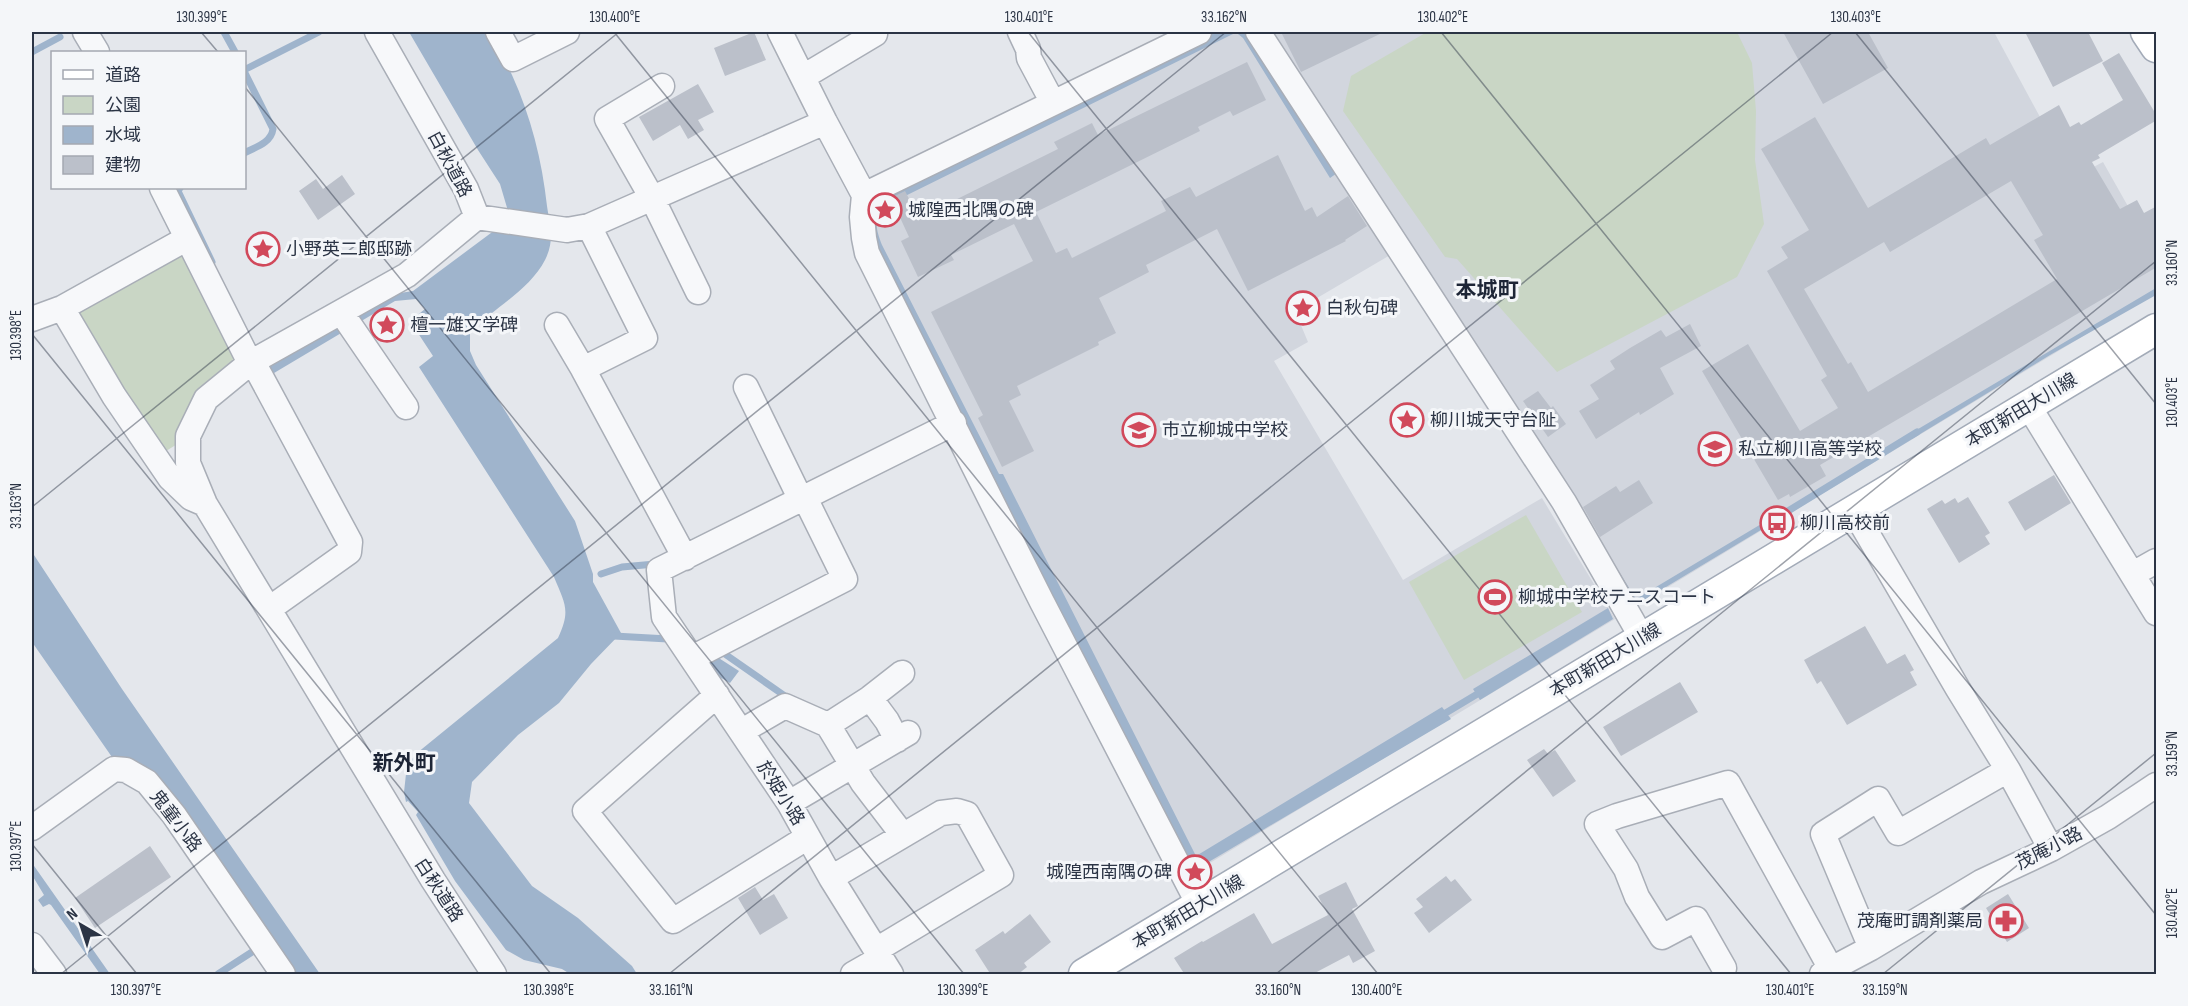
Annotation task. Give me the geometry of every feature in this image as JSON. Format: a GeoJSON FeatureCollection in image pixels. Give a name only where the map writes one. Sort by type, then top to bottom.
{"type":"FeatureCollection","features":[{"type":"Feature","properties":{"kind":"main road"},"geometry":{"type":"LineString","coordinates":[[2146,32],[2157,47]]}},
{"type":"Feature","properties":{"kind":"main road","name":"本町新田大川線"},"geometry":{"type":"LineString","coordinates":[[1084,975],[2157,329]]}},
{"type":"Feature","properties":{"kind":"street"},"geometry":{"type":"LineString","coordinates":[[85,32],[96,51]]}},
{"type":"Feature","properties":{"kind":"street","name":"白秋道路"},"geometry":{"type":"LineString","coordinates":[[377,32],[466,189],[477,217],[406,275],[251,363],[206,399],[188,436],[188,463],[205,504],[386,804],[494,975]]}},
{"type":"Feature","properties":{"kind":"street"},"geometry":{"type":"LineString","coordinates":[[498,32],[513,59],[567,32]]}},
{"type":"Feature","properties":{"kind":"street"},"geometry":{"type":"LineString","coordinates":[[780,32],[864,195],[862,217],[867,254],[951,417],[1042,602],[1199,905]]}},
{"type":"Feature","properties":{"kind":"street"},"geometry":{"type":"LineString","coordinates":[[1020,32],[1028,49],[1029,58],[1053,103]]}},
{"type":"Feature","properties":{"kind":"street"},"geometry":{"type":"LineString","coordinates":[[864,195],[1199,32]]}},
{"type":"Feature","properties":{"kind":"street"},"geometry":{"type":"LineString","coordinates":[[1258,32],[1564,502],[1642,638]]}},
{"type":"Feature","properties":{"kind":"street"},"geometry":{"type":"LineString","coordinates":[[803,77],[875,34]]}},
{"type":"Feature","properties":{"kind":"street"},"geometry":{"type":"LineString","coordinates":[[662,86],[607,119],[652,198],[698,292]]}},
{"type":"Feature","properties":{"kind":"street"},"geometry":{"type":"LineString","coordinates":[[477,217],[546,225],[567,230],[589,226],[825,122]]}},
{"type":"Feature","properties":{"kind":"street"},"geometry":{"type":"LineString","coordinates":[[162,189],[251,363],[350,542],[350,552],[269,609]]}},
{"type":"Feature","properties":{"kind":"street"},"geometry":{"type":"LineString","coordinates":[[583,369],[645,338],[589,226]]}},
{"type":"Feature","properties":{"kind":"street"},"geometry":{"type":"LineString","coordinates":[[32,319],[62,308],[186,239]]}},
{"type":"Feature","properties":{"kind":"street"},"geometry":{"type":"LineString","coordinates":[[62,308],[114,396],[170,478],[191,498],[205,504]]}},
{"type":"Feature","properties":{"kind":"street"},"geometry":{"type":"LineString","coordinates":[[341,312],[406,407]]}},
{"type":"Feature","properties":{"kind":"street"},"geometry":{"type":"LineString","coordinates":[[557,325],[683,552],[803,499],[951,417]]}},
{"type":"Feature","properties":{"kind":"street"},"geometry":{"type":"LineString","coordinates":[[692,658],[845,579],[746,387]]}},
{"type":"Feature","properties":{"kind":"street"},"geometry":{"type":"LineString","coordinates":[[2028,405],[2157,613]]}},
{"type":"Feature","properties":{"kind":"street"},"geometry":{"type":"LineString","coordinates":[[1854,511],[2008,770],[2051,849]]}},
{"type":"Feature","properties":{"kind":"street","name":"於姫小路"},"geometry":{"type":"LineString","coordinates":[[683,552],[659,570],[664,617],[789,803],[831,878],[883,961]]}},
{"type":"Feature","properties":{"kind":"street"},"geometry":{"type":"LineString","coordinates":[[2133,574],[2157,561]]}},
{"type":"Feature","properties":{"kind":"street"},"geometry":{"type":"LineString","coordinates":[[828,725],[870,698],[902,673]]}},
{"type":"Feature","properties":{"kind":"street"},"geometry":{"type":"LineString","coordinates":[[717,695],[585,812],[673,921],[808,837]]}},
{"type":"Feature","properties":{"kind":"street"},"geometry":{"type":"LineString","coordinates":[[789,803],[903,737],[887,722],[870,698]]}},
{"type":"Feature","properties":{"kind":"street"},"geometry":{"type":"LineString","coordinates":[[742,731],[785,706],[828,725],[863,783],[902,834]]}},
{"type":"Feature","properties":{"kind":"street","name":"鬼童小路"},"geometry":{"type":"LineString","coordinates":[[32,828],[114,769],[126,770],[147,782],[174,815],[283,975]]}},
{"type":"Feature","properties":{"kind":"street"},"geometry":{"type":"LineString","coordinates":[[1862,960],[1823,834],[1878,800],[1898,833],[2008,770]]}},
{"type":"Feature","properties":{"kind":"street"},"geometry":{"type":"LineString","coordinates":[[1722,972],[1696,919],[1662,937],[1637,897],[1626,868],[1597,824],[1728,783],[1827,972]]}},
{"type":"Feature","properties":{"kind":"street","name":"茂庵小路"},"geometry":{"type":"LineString","coordinates":[[1827,972],[1862,960],[1981,882],[2051,849],[2108,817],[2157,785]]}},
{"type":"Feature","properties":{"kind":"street"},"geometry":{"type":"LineString","coordinates":[[831,878],[941,813],[957,811],[967,814],[1000,875],[883,961],[853,975]]}},
{"type":"Feature","properties":{"kind":"street"},"geometry":{"type":"LineString","coordinates":[[32,945],[54,975]]}},
{"type":"Feature","properties":{"kind":"shaded area","name":"市立柳城中学校"},"geometry":{"type":"Polygon","coordinates":[[[1216,32],[1253,32],[1397,251],[1295,311],[1308,342],[1274,361],[1403,580],[1542,498],[1615,619],[1190,875],[871,248],[871,204],[1216,32]]]}},
{"type":"Feature","properties":{"kind":"shaded area","name":"私立柳川高等学校"},"geometry":{"type":"Polygon","coordinates":[[[1268,32],[1994,32],[2073,178],[2103,162],[2156,256],[2156,292],[1635,607],[1268,32]]]}},
{"type":"Feature","properties":{"kind":"green space"},"geometry":{"type":"Polygon","coordinates":[[[1427,32],[1737,32],[1752,63],[1756,111],[1755,160],[1764,224],[1737,277],[1557,372],[1457,259],[1445,257],[1343,111],[1351,76],[1427,32]]]}},
{"type":"Feature","properties":{"kind":"green space"},"geometry":{"type":"Polygon","coordinates":[[[181,255],[240,359],[179,443],[166,451],[125,394],[78,311],[181,255]]]}},
{"type":"Feature","properties":{"kind":"green space","name":"柳城中学校テニスコート"},"geometry":{"type":"Polygon","coordinates":[[[1526,515],[1582,612],[1464,680],[1409,582],[1526,515]]]}},
{"type":"Feature","properties":{"kind":"water"},"geometry":{"type":"Polygon","coordinates":[[[409,32],[486,32],[509,69],[525,107],[542,172],[550,227],[550,246],[545,260],[530,281],[470,333],[470,351],[476,365],[575,521],[593,574],[593,582],[621,633],[591,664],[559,703],[518,735],[472,782],[469,803],[532,886],[578,918],[632,966],[637,974],[570,974],[562,969],[524,960],[506,950],[455,881],[416,815],[418,812],[408,801],[406,802],[404,792],[407,765],[417,753],[558,638],[565,614],[564,601],[554,577],[419,367],[433,356],[410,321],[425,309],[416,299],[395,301],[269,376],[263,371],[394,294],[413,291],[499,227],[520,229],[522,211],[508,211],[500,184],[409,32]]]}},
{"type":"Feature","properties":{"kind":"water"},"geometry":{"type":"Polygon","coordinates":[[[1215,32],[1250,32],[1340,171],[1330,178],[1243,38],[1238,34],[1233,34],[893,202],[877,220],[877,231],[882,245],[999,474],[1003,474],[1196,856],[1442,707],[1451,719],[1190,873],[872,244],[875,201],[1215,32]]]}},
{"type":"Feature","properties":{"kind":"water"},"geometry":{"type":"Polygon","coordinates":[[[2156,288],[2156,295],[2050,355],[1912,439],[1908,435],[2156,288]]]}},
{"type":"Feature","properties":{"kind":"water"},"geometry":{"type":"Polygon","coordinates":[[[1568,490],[1636,599],[1793,505],[1796,509],[1636,605],[1568,490]]]}},
{"type":"Feature","properties":{"kind":"water"},"geometry":{"type":"Polygon","coordinates":[[[32,552],[122,689],[320,974],[289,974],[114,760],[32,642],[32,552]]]}},
{"type":"Feature","properties":{"kind":"water"},"geometry":{"type":"Polygon","coordinates":[[[1608,608],[1613,619],[1480,700],[1473,689],[1608,608]]]}},
{"type":"Feature","properties":{"kind":"water"},"geometry":{"type":"Polygon","coordinates":[[[714,655],[739,671],[730,683],[706,669],[714,655]]]}},
{"type":"Feature","properties":{"kind":"water"},"geometry":{"type":"Polygon","coordinates":[[[32,863],[110,974],[100,974],[51,905],[43,907],[38,900],[44,895],[32,875],[32,863]]]}},
{"type":"Feature","properties":{"kind":"building"},"geometry":{"type":"Polygon","coordinates":[[[754,32],[766,60],[725,76],[714,48],[754,32]]]}},
{"type":"Feature","properties":{"kind":"building"},"geometry":{"type":"Polygon","coordinates":[[[1281,32],[1384,32],[1301,72],[1281,32]]]}},
{"type":"Feature","properties":{"kind":"building"},"geometry":{"type":"Polygon","coordinates":[[[1783,32],[1868,32],[1888,68],[1823,104],[1783,32]]]}},
{"type":"Feature","properties":{"kind":"building"},"geometry":{"type":"Polygon","coordinates":[[[2025,32],[2088,32],[2103,61],[2053,87],[2025,32]]]}},
{"type":"Feature","properties":{"kind":"building"},"geometry":{"type":"Polygon","coordinates":[[[2119,53],[2157,116],[2157,120],[2098,155],[2100,158],[2092,162],[2120,209],[2137,200],[2144,213],[2157,206],[2157,267],[1820,465],[1826,476],[1790,497],[1789,494],[1778,500],[1702,371],[1748,344],[1800,431],[1838,408],[1821,380],[1827,376],[1767,271],[1788,258],[1781,247],[1809,230],[1761,149],[1815,117],[1868,208],[1986,138],[1990,145],[2059,105],[2070,127],[2079,122],[2081,125],[2123,100],[2102,63],[2119,53]],[[2011,181],[1890,252],[1884,242],[1804,289],[1848,364],[1851,362],[1868,392],[2057,279],[2034,240],[2043,235],[2011,181]]]}},
{"type":"Feature","properties":{"kind":"building"},"geometry":{"type":"Polygon","coordinates":[[[1247,62],[1266,100],[1233,116],[1230,111],[1198,127],[1200,131],[1036,212],[1056,253],[1067,248],[1072,258],[1166,211],[1161,201],[1190,187],[1196,197],[1278,155],[1305,211],[1312,207],[1317,217],[1348,196],[1367,226],[1346,241],[1248,291],[1217,229],[1146,265],[1149,272],[1099,298],[1116,333],[1098,342],[1099,345],[1017,386],[1021,395],[1009,401],[1034,451],[1002,467],[978,418],[983,415],[931,312],[1033,261],[1014,224],[951,255],[954,260],[918,277],[901,241],[909,237],[891,198],[905,191],[919,218],[1058,149],[1054,142],[1092,123],[1098,135],[1247,62]]]}},
{"type":"Feature","properties":{"kind":"building"},"geometry":{"type":"Polygon","coordinates":[[[698,84],[714,112],[698,120],[704,130],[688,139],[680,125],[653,141],[639,117],[698,84]]]}},
{"type":"Feature","properties":{"kind":"building"},"geometry":{"type":"Polygon","coordinates":[[[342,175],[355,194],[318,220],[299,191],[316,179],[323,189],[342,175]]]}},
{"type":"Feature","properties":{"kind":"building"},"geometry":{"type":"Polygon","coordinates":[[[1690,324],[1701,346],[1660,368],[1674,394],[1640,415],[1639,412],[1596,439],[1579,411],[1599,399],[1590,385],[1615,369],[1610,361],[1630,348],[1661,330],[1666,337],[1690,324]]]}},
{"type":"Feature","properties":{"kind":"building"},"geometry":{"type":"Polygon","coordinates":[[[1538,391],[1566,424],[1548,437],[1523,401],[1538,391]]]}},
{"type":"Feature","properties":{"kind":"building"},"geometry":{"type":"Polygon","coordinates":[[[2054,475],[2071,503],[2025,531],[2008,502],[2054,475]]]}},
{"type":"Feature","properties":{"kind":"building"},"geometry":{"type":"Polygon","coordinates":[[[1639,480],[1653,503],[1600,537],[1583,507],[1616,486],[1620,492],[1639,480]]]}},
{"type":"Feature","properties":{"kind":"building"},"geometry":{"type":"Polygon","coordinates":[[[1968,497],[1990,533],[1985,536],[1990,544],[1959,563],[1927,509],[1942,500],[1945,504],[1955,498],[1958,503],[1968,497]]]}},
{"type":"Feature","properties":{"kind":"building"},"geometry":{"type":"Polygon","coordinates":[[[1865,626],[1887,664],[1905,654],[1914,670],[1910,672],[1917,685],[1847,725],[1821,681],[1817,684],[1804,660],[1865,626]]]}},
{"type":"Feature","properties":{"kind":"building"},"geometry":{"type":"Polygon","coordinates":[[[1680,682],[1698,712],[1621,756],[1603,727],[1680,682]]]}},
{"type":"Feature","properties":{"kind":"building"},"geometry":{"type":"Polygon","coordinates":[[[1544,749],[1548,754],[1555,750],[1576,781],[1553,797],[1527,760],[1544,749]]]}},
{"type":"Feature","properties":{"kind":"building"},"geometry":{"type":"Polygon","coordinates":[[[150,846],[171,877],[95,928],[75,898],[150,846]]]}},
{"type":"Feature","properties":{"kind":"building"},"geometry":{"type":"Polygon","coordinates":[[[1446,876],[1451,882],[1455,879],[1472,900],[1429,933],[1414,913],[1423,907],[1416,899],[1446,876]]]}},
{"type":"Feature","properties":{"kind":"building"},"geometry":{"type":"Polygon","coordinates":[[[1346,882],[1358,906],[1352,909],[1375,951],[1353,963],[1349,955],[1311,975],[1185,975],[1174,958],[1254,913],[1272,944],[1328,915],[1318,896],[1346,882]]]}},
{"type":"Feature","properties":{"kind":"building"},"geometry":{"type":"Polygon","coordinates":[[[755,887],[763,900],[774,894],[788,918],[760,935],[738,898],[755,887]]]}},
{"type":"Feature","properties":{"kind":"building"},"geometry":{"type":"Polygon","coordinates":[[[2008,894],[2029,928],[2007,942],[1986,908],[2008,894]]]}},
{"type":"Feature","properties":{"kind":"building"},"geometry":{"type":"Polygon","coordinates":[[[1030,914],[1051,942],[1024,963],[1027,967],[1017,975],[991,975],[975,950],[1003,931],[1005,934],[1030,914]]]}},
{"type":"Feature","properties":{"kind":"waterway"},"geometry":{"type":"LineString","coordinates":[[224,32],[234,51]]}},
{"type":"Feature","properties":{"kind":"waterway"},"geometry":{"type":"LineString","coordinates":[[246,69],[319,32]]}},
{"type":"Feature","properties":{"kind":"waterway"},"geometry":{"type":"LineString","coordinates":[[32,52],[60,37]]}},
{"type":"Feature","properties":{"kind":"waterway"},"geometry":{"type":"LineString","coordinates":[[246,75],[273,129],[266,141],[246,152]]}},
{"type":"Feature","properties":{"kind":"waterway"},"geometry":{"type":"LineString","coordinates":[[177,189],[212,262]]}},
{"type":"Feature","properties":{"kind":"waterway"},"geometry":{"type":"LineString","coordinates":[[1788,511],[1917,432]]}},
{"type":"Feature","properties":{"kind":"waterway"},"geometry":{"type":"LineString","coordinates":[[601,574],[622,567],[655,564]]}},
{"type":"Feature","properties":{"kind":"waterway"},"geometry":{"type":"LineString","coordinates":[[614,636],[668,639]]}},
{"type":"Feature","properties":{"kind":"waterway"},"geometry":{"type":"LineString","coordinates":[[722,652],[785,696]]}},
{"type":"Feature","properties":{"kind":"waterway"},"geometry":{"type":"LineString","coordinates":[[1439,717],[1484,690]]}},
{"type":"Feature","properties":{"kind":"waterway"},"geometry":{"type":"LineString","coordinates":[[218,974],[252,952]]}},
{"type":"Feature","properties":{"kind":"place","name":"城隍西北隅の碑"},"geometry":{"type":"Point","coordinates":[885,210]}},
{"type":"Feature","properties":{"kind":"place","name":"小野英二郎邸跡"},"geometry":{"type":"Point","coordinates":[263,249]}},
{"type":"Feature","properties":{"kind":"place","name":"白秋句碑"},"geometry":{"type":"Point","coordinates":[1303,308]}},
{"type":"Feature","properties":{"kind":"place","name":"檀一雄文学碑"},"geometry":{"type":"Point","coordinates":[387,325]}},
{"type":"Feature","properties":{"kind":"place","name":"柳川城天守台阯"},"geometry":{"type":"Point","coordinates":[1407,420]}},
{"type":"Feature","properties":{"kind":"place","name":"市立柳城中学校"},"geometry":{"type":"Point","coordinates":[1139,430]}},
{"type":"Feature","properties":{"kind":"place","name":"私立柳川高等学校"},"geometry":{"type":"Point","coordinates":[1715,449]}},
{"type":"Feature","properties":{"kind":"place","name":"柳川高校前"},"geometry":{"type":"Point","coordinates":[1777,523]}},
{"type":"Feature","properties":{"kind":"place","name":"柳城中学校テニスコート"},"geometry":{"type":"Point","coordinates":[1495,597]}},
{"type":"Feature","properties":{"kind":"place","name":"城隍西南隅の碑"},"geometry":{"type":"Point","coordinates":[1195,872]}},
{"type":"Feature","properties":{"kind":"place","name":"茂庵町調剤薬局"},"geometry":{"type":"Point","coordinates":[2006,921]}},
{"type":"Feature","properties":{"kind":"district","name":"本城町"},"geometry":{"type":"Point","coordinates":[1487,290]}},
{"type":"Feature","properties":{"kind":"district","name":"新外町"},"geometry":{"type":"Point","coordinates":[404,763]}}]}
